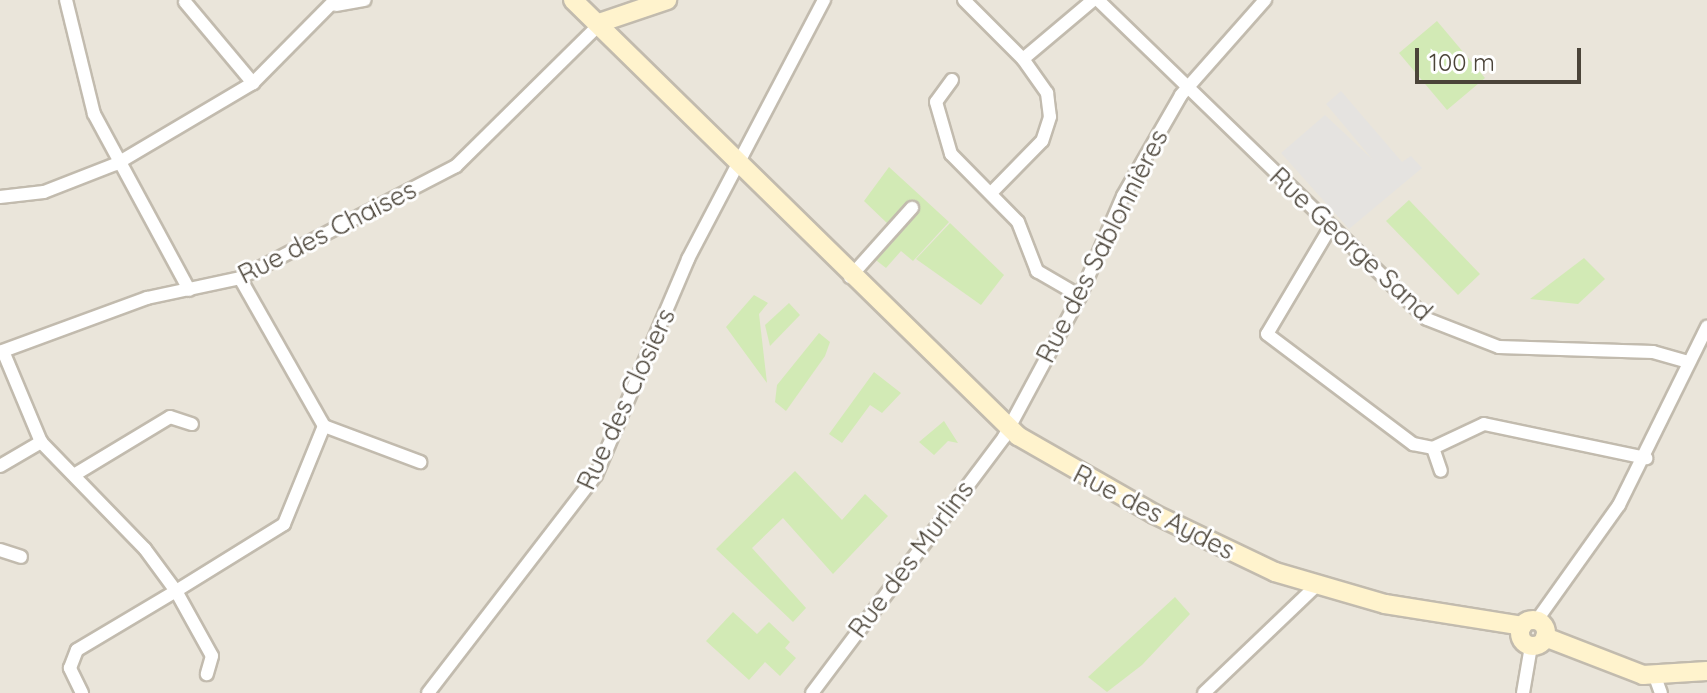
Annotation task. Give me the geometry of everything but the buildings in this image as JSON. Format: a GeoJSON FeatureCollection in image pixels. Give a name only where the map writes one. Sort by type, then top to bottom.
{"type":"FeatureCollection","features":[{"type":"Feature","properties":{"kind":"street"},"geometry":{"type":"LineString","coordinates":[[66,0],[94,114],[116,164],[189,290]]}},
{"type":"Feature","properties":{"kind":"street"},"geometry":{"type":"LineString","coordinates":[[0,197],[44,192],[116,164],[253,83],[336,2],[365,0]]}},
{"type":"Feature","properties":{"kind":"street","name":"Rue des Aydes"},"geometry":{"type":"LineString","coordinates":[[573,0],[602,22],[850,277],[1041,451],[1154,514],[1315,587],[1534,632],[1654,674],[1707,671]]}},
{"type":"Feature","properties":{"kind":"street"},"geometry":{"type":"LineString","coordinates":[[602,22],[667,0]]}},
{"type":"Feature","properties":{"kind":"street","name":"Rue des Closiers"},"geometry":{"type":"LineString","coordinates":[[428,693],[596,475],[688,259],[824,0]]}},
{"type":"Feature","properties":{"kind":"street"},"geometry":{"type":"LineString","coordinates":[[964,0],[1023,59],[1047,93],[1050,117],[1042,141],[991,193]]}},
{"type":"Feature","properties":{"kind":"street"},"geometry":{"type":"LineString","coordinates":[[1023,59],[1096,0]]}},
{"type":"Feature","properties":{"kind":"street","name":"Rue George Sand"},"geometry":{"type":"LineString","coordinates":[[1096,0],[1411,307],[1458,335],[1499,347],[1653,352],[1685,361]]}},
{"type":"Feature","properties":{"kind":"street","name":"Rue des Sablonnières"},"geometry":{"type":"LineString","coordinates":[[1008,424],[1080,296],[1123,196],[1187,86],[1265,0]]}},
{"type":"Feature","properties":{"kind":"street"},"geometry":{"type":"LineString","coordinates":[[185,2],[253,83]]}},
{"type":"Feature","properties":{"kind":"street","name":"Rue des Chaises"},"geometry":{"type":"LineString","coordinates":[[2,352],[147,298],[240,278],[456,166],[602,22]]}},
{"type":"Feature","properties":{"kind":"street"},"geometry":{"type":"LineString","coordinates":[[952,80],[936,102],[945,142],[1024,232],[1037,271],[1080,296]]}},
{"type":"Feature","properties":{"kind":"street"},"geometry":{"type":"LineString","coordinates":[[850,277],[912,208]]}},
{"type":"Feature","properties":{"kind":"street"},"geometry":{"type":"LineString","coordinates":[[1330,228],[1267,334],[1413,444],[1433,448],[1484,424],[1646,458]]}},
{"type":"Feature","properties":{"kind":"street"},"geometry":{"type":"LineString","coordinates":[[240,278],[324,426],[420,462]]}},
{"type":"Feature","properties":{"kind":"street"},"geometry":{"type":"LineString","coordinates":[[1523,693],[1534,632],[1584,562],[1646,458],[1682,387],[1685,361],[1707,327]]}},
{"type":"Feature","properties":{"kind":"street"},"geometry":{"type":"LineString","coordinates":[[2,352],[41,442],[176,591],[212,656],[207,674]]}},
{"type":"Feature","properties":{"kind":"street"},"geometry":{"type":"LineString","coordinates":[[74,475],[170,417],[192,424]]}},
{"type":"Feature","properties":{"kind":"street","name":"Rue des Murlins"},"geometry":{"type":"LineString","coordinates":[[812,693],[1008,424]]}},
{"type":"Feature","properties":{"kind":"street"},"geometry":{"type":"LineString","coordinates":[[82,693],[70,668],[77,650],[284,524],[324,426]]}},
{"type":"Feature","properties":{"kind":"street"},"geometry":{"type":"LineString","coordinates":[[0,466],[41,442]]}},
{"type":"Feature","properties":{"kind":"street"},"geometry":{"type":"LineString","coordinates":[[1433,448],[1441,471]]}},
{"type":"Feature","properties":{"kind":"street"},"geometry":{"type":"LineString","coordinates":[[0,550],[21,557]]}},
{"type":"Feature","properties":{"kind":"street"},"geometry":{"type":"LineString","coordinates":[[1204,693],[1315,587]]}},
{"type":"Feature","properties":{"kind":"street"},"geometry":{"type":"LineString","coordinates":[[1654,674],[1661,693]]}},
{"type":"Feature","properties":{"kind":"shaded area"},"geometry":{"type":"Polygon","coordinates":[[[0,0],[1707,0],[1707,693],[0,693],[0,0]]]}},
{"type":"Feature","properties":{"kind":"shaded area"},"geometry":{"type":"Polygon","coordinates":[[[1341,91],[1402,162],[1411,156],[1422,168],[1349,229],[1281,153],[1325,115],[1373,160],[1326,104],[1341,91]]]}},
{"type":"Feature","properties":{"kind":"green space"},"geometry":{"type":"Polygon","coordinates":[[[1437,21],[1485,78],[1447,110],[1399,53],[1437,21]]]}},
{"type":"Feature","properties":{"kind":"green space"},"geometry":{"type":"Polygon","coordinates":[[[889,167],[949,222],[913,261],[901,251],[886,268],[872,257],[889,225],[864,201],[889,167]]]}},
{"type":"Feature","properties":{"kind":"green space"},"geometry":{"type":"Polygon","coordinates":[[[1409,200],[1480,274],[1458,295],[1386,221],[1409,200]]]}},
{"type":"Feature","properties":{"kind":"green space"},"geometry":{"type":"Polygon","coordinates":[[[950,223],[1004,275],[981,305],[916,259],[950,223]]]}},
{"type":"Feature","properties":{"kind":"green space"},"geometry":{"type":"Polygon","coordinates":[[[1584,258],[1605,279],[1578,304],[1530,299],[1584,258]]]}},
{"type":"Feature","properties":{"kind":"green space"},"geometry":{"type":"Polygon","coordinates":[[[754,295],[768,303],[759,314],[767,383],[726,327],[754,295]]]}},
{"type":"Feature","properties":{"kind":"green space"},"geometry":{"type":"Polygon","coordinates":[[[789,303],[800,315],[770,346],[765,325],[789,303]]]}},
{"type":"Feature","properties":{"kind":"green space"},"geometry":{"type":"Polygon","coordinates":[[[819,333],[830,342],[825,356],[786,411],[775,402],[777,385],[819,333]]]}},
{"type":"Feature","properties":{"kind":"green space"},"geometry":{"type":"Polygon","coordinates":[[[874,372],[901,393],[882,413],[870,405],[842,443],[829,434],[874,372]]]}},
{"type":"Feature","properties":{"kind":"green space"},"geometry":{"type":"Polygon","coordinates":[[[944,421],[958,443],[948,441],[934,455],[919,442],[944,421]]]}},
{"type":"Feature","properties":{"kind":"green space"},"geometry":{"type":"Polygon","coordinates":[[[795,471],[842,520],[865,494],[888,516],[833,574],[783,518],[752,548],[806,608],[793,622],[716,549],[795,471]]]}},
{"type":"Feature","properties":{"kind":"green space"},"geometry":{"type":"Polygon","coordinates":[[[1175,597],[1190,614],[1142,665],[1107,692],[1088,677],[1175,597]]]}},
{"type":"Feature","properties":{"kind":"green space"},"geometry":{"type":"Polygon","coordinates":[[[733,612],[757,634],[769,622],[790,642],[785,648],[796,658],[780,676],[765,662],[749,680],[706,641],[733,612]]]}}]}
